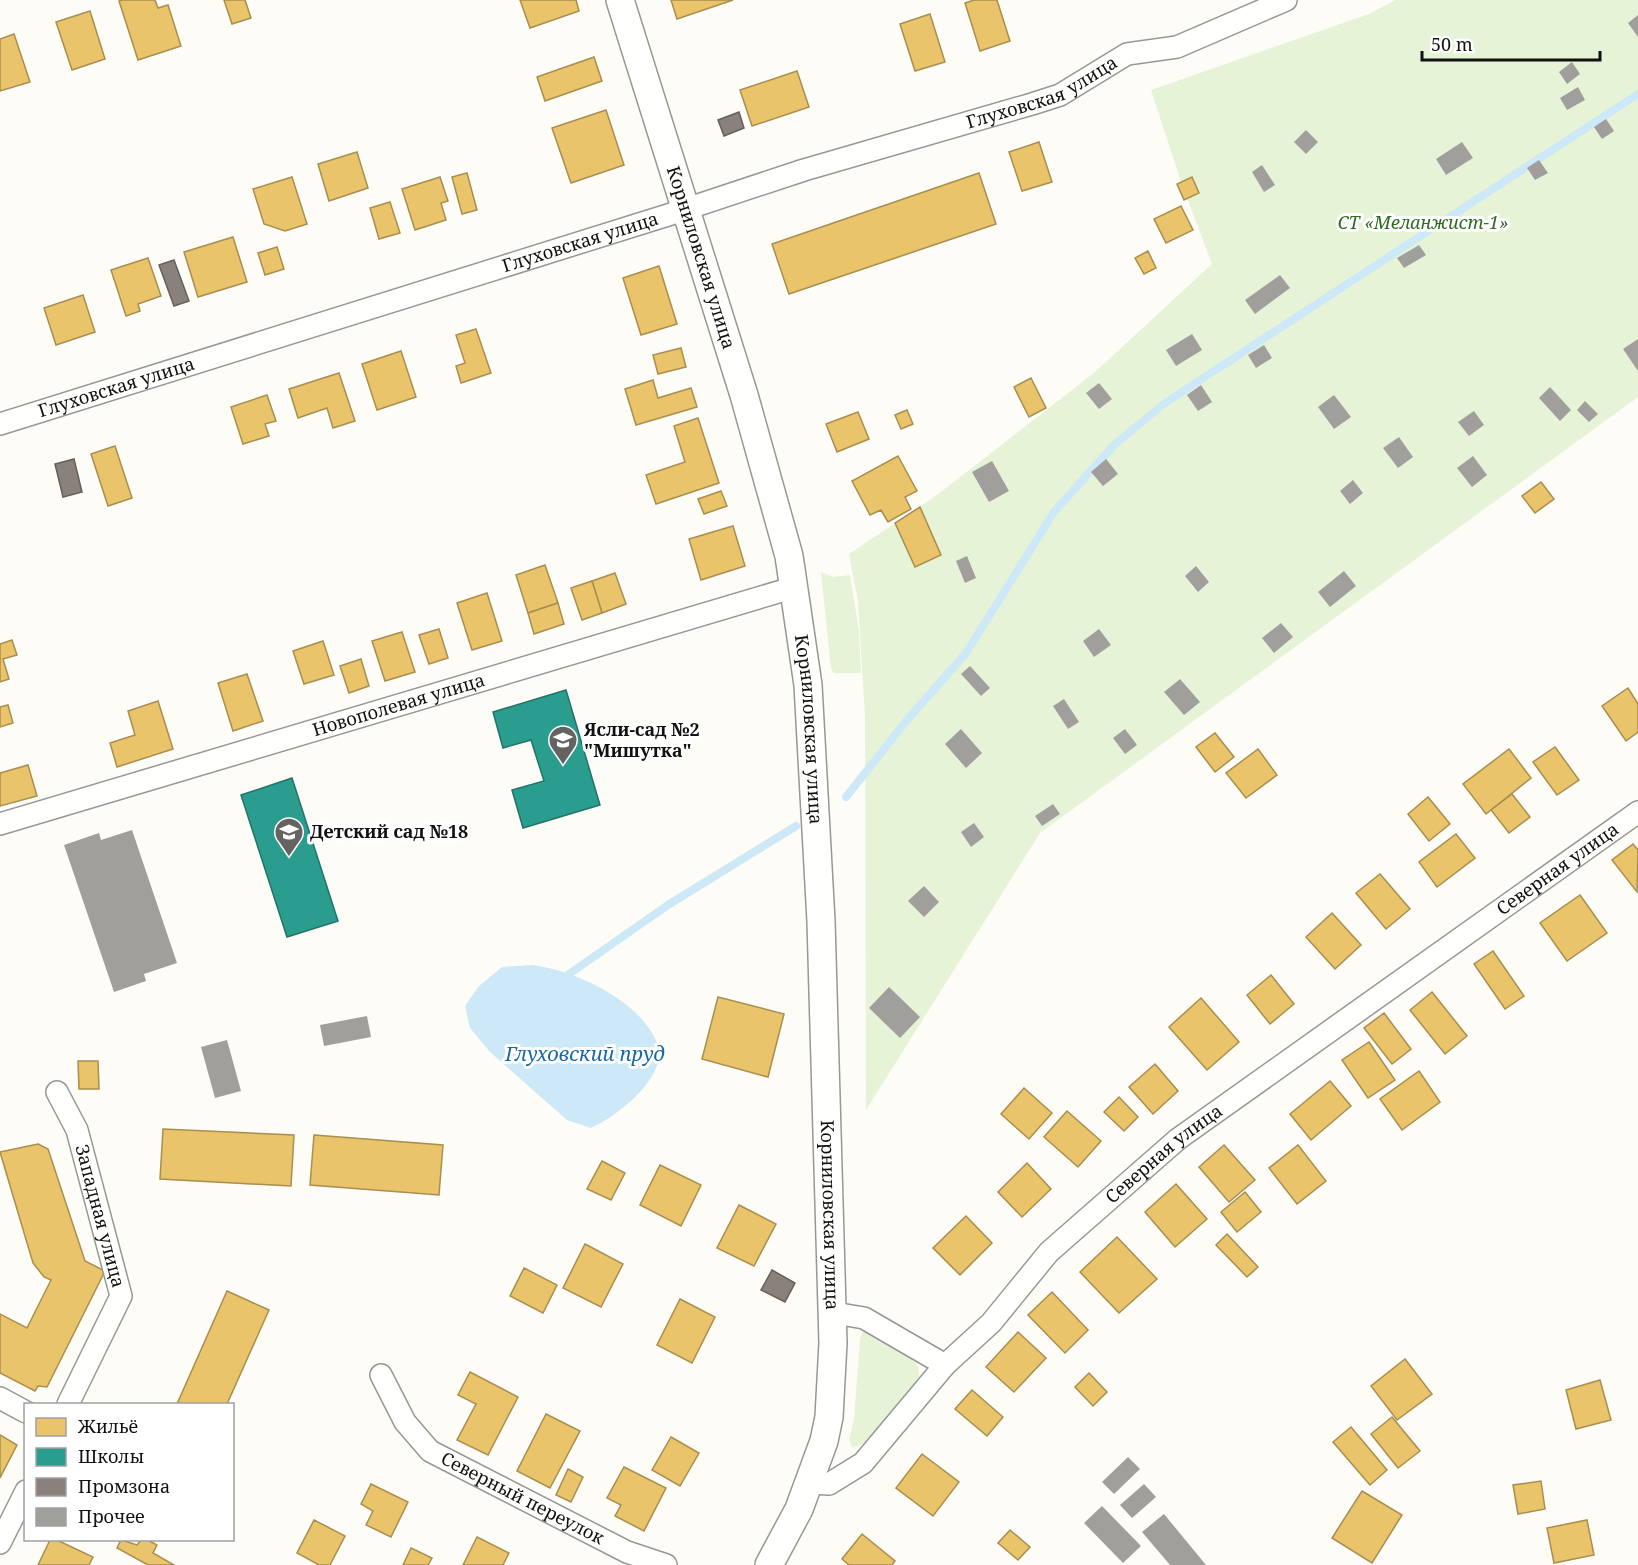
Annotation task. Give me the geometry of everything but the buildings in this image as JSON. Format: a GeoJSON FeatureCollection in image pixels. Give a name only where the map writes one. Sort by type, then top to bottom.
{"type":"FeatureCollection","features":[{"type":"Feature","properties":{"kind":"street","name":"Корниловская улица"},"geometry":{"type":"LineString","coordinates":[[620,0],[744,395],[789,556],[808,685],[818,852],[834,1313],[829,1417],[810,1483]]}},
{"type":"Feature","properties":{"kind":"street","name":"Глуховская улица"},"geometry":{"type":"LineString","coordinates":[[0,424],[687,209],[804,170],[975,122],[1060,95],[1127,54],[1177,48],[1286,0]]}},
{"type":"Feature","properties":{"kind":"street","name":"Новополевая улица"},"geometry":{"type":"LineString","coordinates":[[0,824],[795,586]]}},
{"type":"Feature","properties":{"kind":"street","name":"Северная улица"},"geometry":{"type":"LineString","coordinates":[[810,1483],[829,1484],[863,1463],[945,1365],[991,1323],[1049,1252],[1178,1139],[1638,812]]}},
{"type":"Feature","properties":{"kind":"street","name":"Западная улица"},"geometry":{"type":"LineString","coordinates":[[57,1092],[77,1130],[121,1296],[68,1403]]}},
{"type":"Feature","properties":{"kind":"street"},"geometry":{"type":"LineString","coordinates":[[834,1313],[852,1314],[864,1318],[945,1365]]}},
{"type":"Feature","properties":{"kind":"street","name":"Северный переулок"},"geometry":{"type":"LineString","coordinates":[[381,1375],[405,1422],[430,1451],[627,1552],[666,1565]]}},
{"type":"Feature","properties":{"kind":"street"},"geometry":{"type":"LineString","coordinates":[[0,1398],[24,1411]]}},
{"type":"Feature","properties":{"kind":"street"},"geometry":{"type":"LineString","coordinates":[[769,1565],[787,1535],[810,1483]]}},
{"type":"Feature","properties":{"kind":"street"},"geometry":{"type":"LineString","coordinates":[[0,1544],[24,1495]]}},
{"type":"Feature","properties":{"kind":"green space","name":"СТ «Меланжист-1»"},"geometry":{"type":"Polygon","coordinates":[[[1395,0],[1638,0],[1638,397],[1040,833],[866,1110],[865,716],[858,602],[849,554],[937,495],[1095,372],[1212,264],[1181,182],[1151,90],[1369,14],[1395,0]]]}},
{"type":"Feature","properties":{"kind":"green space"},"geometry":{"type":"Polygon","coordinates":[[[821,572],[833,577],[850,575],[859,631],[861,673],[834,673],[831,669],[821,572]]]}},
{"type":"Feature","properties":{"kind":"green space"},"geometry":{"type":"Polygon","coordinates":[[[863,1332],[884,1341],[907,1356],[917,1365],[919,1377],[918,1384],[873,1439],[853,1448],[849,1440],[854,1419],[860,1339],[863,1332]]]}},
{"type":"Feature","properties":{"kind":"water","name":"Глуховский пруд"},"geometry":{"type":"Polygon","coordinates":[[[532,965],[567,973],[604,990],[636,1013],[657,1043],[659,1056],[656,1069],[649,1081],[627,1105],[591,1128],[567,1120],[490,1052],[470,1028],[465,1006],[479,986],[502,967],[532,965]]]}},
{"type":"Feature","properties":{"kind":"waterway"},"geometry":{"type":"LineString","coordinates":[[846,797],[907,720],[966,653],[1054,512],[1114,445],[1165,403],[1638,94]]}},
{"type":"Feature","properties":{"kind":"waterway"},"geometry":{"type":"LineString","coordinates":[[569,974],[668,905],[796,826]]}},
{"type":"Feature","properties":{"kind":"place","name":"Ясли-сад №2 \"Мишутка\""},"geometry":{"type":"Point","coordinates":[563,766]}},
{"type":"Feature","properties":{"kind":"place","name":"Детский сад №18"},"geometry":{"type":"Point","coordinates":[289,858]}}]}
